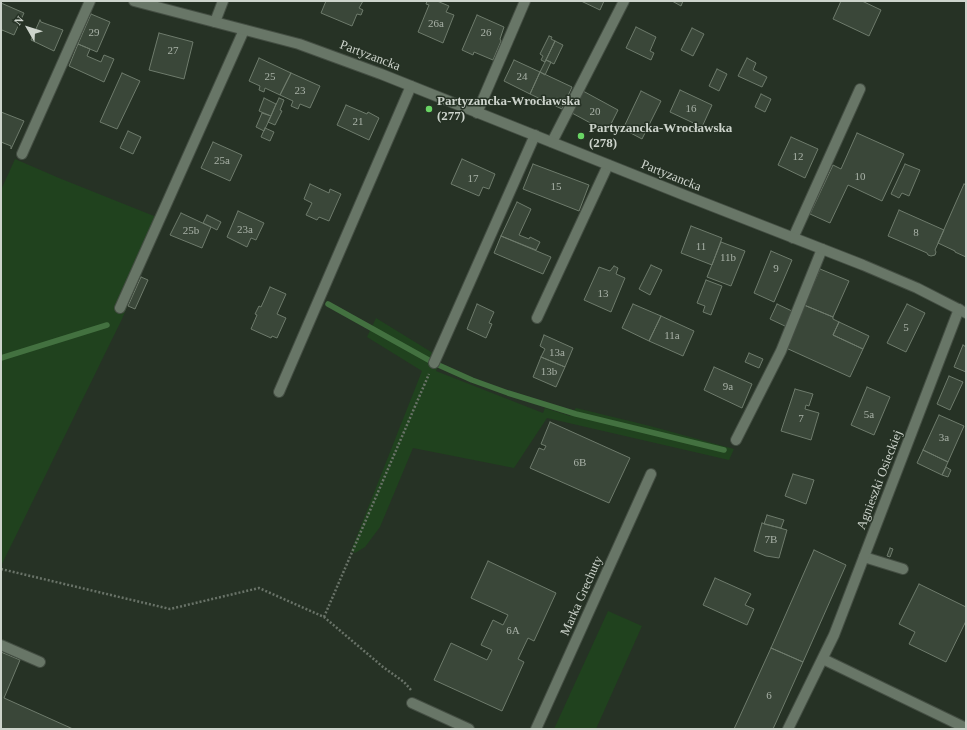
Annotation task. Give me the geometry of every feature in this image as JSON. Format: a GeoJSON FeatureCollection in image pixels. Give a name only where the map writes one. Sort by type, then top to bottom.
{"type":"FeatureCollection","features":[{"type":"Feature","properties":{"kind":"street"},"geometry":{"type":"LineString","coordinates":[[22,154],[90,1]]}},
{"type":"Feature","properties":{"kind":"street","name":"Partyzancka"},"geometry":{"type":"LineString","coordinates":[[134,1],[299,44],[411,86],[822,249],[917,288],[963,311]]}},
{"type":"Feature","properties":{"kind":"street"},"geometry":{"type":"LineString","coordinates":[[215,22],[223,1]]}},
{"type":"Feature","properties":{"kind":"street"},"geometry":{"type":"LineString","coordinates":[[477,113],[525,1]]}},
{"type":"Feature","properties":{"kind":"street"},"geometry":{"type":"LineString","coordinates":[[552,142],[624,1]]}},
{"type":"Feature","properties":{"kind":"street"},"geometry":{"type":"LineString","coordinates":[[120,308],[244,30]]}},
{"type":"Feature","properties":{"kind":"street"},"geometry":{"type":"LineString","coordinates":[[278,392],[411,86]]}},
{"type":"Feature","properties":{"kind":"street"},"geometry":{"type":"LineString","coordinates":[[793,238],[860,89]]}},
{"type":"Feature","properties":{"kind":"street"},"geometry":{"type":"LineString","coordinates":[[434,363],[535,135]]}},
{"type":"Feature","properties":{"kind":"street"},"geometry":{"type":"LineString","coordinates":[[538,318],[608,165]]}},
{"type":"Feature","properties":{"kind":"street"},"geometry":{"type":"LineString","coordinates":[[736,440],[781,351],[822,249]]}},
{"type":"Feature","properties":{"kind":"street","name":"Agnieszki Osieckiej"},"geometry":{"type":"LineString","coordinates":[[788,729],[823,659],[963,311]]}},
{"type":"Feature","properties":{"kind":"street","name":"Marka Grechuty"},"geometry":{"type":"LineString","coordinates":[[536,729],[651,474]]}},
{"type":"Feature","properties":{"kind":"street"},"geometry":{"type":"LineString","coordinates":[[864,556],[903,569]]}},
{"type":"Feature","properties":{"kind":"street"},"geometry":{"type":"LineString","coordinates":[[1,645],[40,662]]}},
{"type":"Feature","properties":{"kind":"street"},"geometry":{"type":"LineString","coordinates":[[823,659],[966,728]]}},
{"type":"Feature","properties":{"kind":"street"},"geometry":{"type":"LineString","coordinates":[[412,703],[470,729]]}},
{"type":"Feature","properties":{"kind":"path"},"geometry":{"type":"LineString","coordinates":[[324,617],[434,363]]}},
{"type":"Feature","properties":{"kind":"path"},"geometry":{"type":"LineString","coordinates":[[1,569],[170,609],[259,588],[324,617],[383,667],[404,682],[413,692],[412,703]]}},
{"type":"Feature","properties":{"kind":"green space"},"geometry":{"type":"Polygon","coordinates":[[[15,159],[164,220],[122,319],[1,566],[1,190],[15,159]]]}},
{"type":"Feature","properties":{"kind":"green space"},"geometry":{"type":"Polygon","coordinates":[[[376,318],[441,358],[436,371],[543,413],[545,408],[570,416],[576,408],[734,449],[729,460],[547,418],[514,468],[413,448],[380,527],[365,547],[355,553],[351,551],[422,371],[367,337],[376,318]]]}},
{"type":"Feature","properties":{"kind":"green space"},"geometry":{"type":"Polygon","coordinates":[[[608,611],[642,626],[596,729],[554,729],[608,611]]]}},
{"type":"Feature","properties":{"kind":"building"},"geometry":{"type":"Polygon","coordinates":[[[326,1],[363,1],[359,8],[363,10],[361,15],[357,14],[352,26],[321,13],[326,1]]]}},
{"type":"Feature","properties":{"kind":"building"},"geometry":{"type":"Polygon","coordinates":[[[427,1],[437,1],[449,6],[446,12],[454,15],[443,43],[418,32],[429,5],[426,4],[427,1]]]}},
{"type":"Feature","properties":{"kind":"building"},"geometry":{"type":"Polygon","coordinates":[[[581,1],[604,1],[600,10],[581,1]]]}},
{"type":"Feature","properties":{"kind":"building"},"geometry":{"type":"Polygon","coordinates":[[[672,1],[683,1],[681,6],[672,1]]]}},
{"type":"Feature","properties":{"kind":"building"},"geometry":{"type":"Polygon","coordinates":[[[841,1],[862,1],[881,10],[869,36],[833,19],[841,1]]]}},
{"type":"Feature","properties":{"kind":"building"},"geometry":{"type":"Polygon","coordinates":[[[1,3],[24,13],[14,35],[2,30],[1,33],[1,3]]]}},
{"type":"Feature","properties":{"kind":"building"},"geometry":{"type":"Polygon","coordinates":[[[91,14],[110,22],[97,52],[78,44],[91,14]]]}},
{"type":"Feature","properties":{"kind":"building"},"geometry":{"type":"Polygon","coordinates":[[[477,15],[504,27],[500,39],[501,41],[493,60],[474,52],[473,55],[462,50],[477,15]]]}},
{"type":"Feature","properties":{"kind":"building"},"geometry":{"type":"Polygon","coordinates":[[[40,20],[41,22],[63,30],[54,51],[31,40],[40,20]]]}},
{"type":"Feature","properties":{"kind":"building"},"geometry":{"type":"Polygon","coordinates":[[[636,27],[656,37],[650,51],[654,53],[651,60],[626,48],[636,27]]]}},
{"type":"Feature","properties":{"kind":"building"},"geometry":{"type":"Polygon","coordinates":[[[692,28],[704,34],[693,56],[681,50],[692,28]]]}},
{"type":"Feature","properties":{"kind":"building"},"geometry":{"type":"Polygon","coordinates":[[[159,33],[193,42],[184,79],[149,70],[159,33]]]}},
{"type":"Feature","properties":{"kind":"building"},"geometry":{"type":"Polygon","coordinates":[[[549,36],[555,41],[545,62],[541,60],[543,56],[540,54],[549,36]]]}},
{"type":"Feature","properties":{"kind":"building"},"geometry":{"type":"Polygon","coordinates":[[[555,41],[563,45],[554,64],[546,60],[555,41]]]}},
{"type":"Feature","properties":{"kind":"building"},"geometry":{"type":"Polygon","coordinates":[[[78,44],[90,49],[87,56],[101,62],[104,55],[114,59],[104,82],[69,66],[78,44]]]}},
{"type":"Feature","properties":{"kind":"building"},"geometry":{"type":"Polygon","coordinates":[[[259,58],[291,73],[280,95],[265,88],[264,92],[259,90],[260,86],[249,81],[259,58]]]}},
{"type":"Feature","properties":{"kind":"building"},"geometry":{"type":"Polygon","coordinates":[[[747,58],[756,63],[753,70],[767,77],[762,87],[738,76],[747,58]]]}},
{"type":"Feature","properties":{"kind":"building"},"geometry":{"type":"Polygon","coordinates":[[[514,60],[540,72],[530,94],[504,81],[514,60]]]}},
{"type":"Feature","properties":{"kind":"building"},"geometry":{"type":"Polygon","coordinates":[[[546,60],[551,62],[545,75],[540,72],[546,60]]]}},
{"type":"Feature","properties":{"kind":"building"},"geometry":{"type":"Polygon","coordinates":[[[717,69],[727,74],[719,91],[709,86],[717,69]]]}},
{"type":"Feature","properties":{"kind":"building"},"geometry":{"type":"Polygon","coordinates":[[[540,72],[572,87],[562,109],[530,94],[540,72]]]}},
{"type":"Feature","properties":{"kind":"building"},"geometry":{"type":"Polygon","coordinates":[[[122,73],[140,81],[117,129],[100,122],[122,73]]]}},
{"type":"Feature","properties":{"kind":"building"},"geometry":{"type":"Polygon","coordinates":[[[291,73],[320,86],[310,108],[300,104],[298,109],[291,106],[293,101],[280,95],[291,73]]]}},
{"type":"Feature","properties":{"kind":"building"},"geometry":{"type":"Polygon","coordinates":[[[680,90],[712,105],[702,127],[670,112],[680,90]]]}},
{"type":"Feature","properties":{"kind":"building"},"geometry":{"type":"Polygon","coordinates":[[[583,91],[618,110],[607,132],[572,113],[583,91]]]}},
{"type":"Feature","properties":{"kind":"building"},"geometry":{"type":"Polygon","coordinates":[[[641,91],[661,101],[642,139],[623,129],[641,91]]]}},
{"type":"Feature","properties":{"kind":"building"},"geometry":{"type":"Polygon","coordinates":[[[761,94],[771,99],[765,112],[755,107],[761,94]]]}},
{"type":"Feature","properties":{"kind":"building"},"geometry":{"type":"Polygon","coordinates":[[[264,98],[276,104],[271,116],[259,111],[264,98]]]}},
{"type":"Feature","properties":{"kind":"building"},"geometry":{"type":"Polygon","coordinates":[[[279,98],[284,100],[280,110],[282,111],[275,125],[268,122],[279,98]]]}},
{"type":"Feature","properties":{"kind":"building"},"geometry":{"type":"Polygon","coordinates":[[[346,105],[367,114],[368,112],[379,118],[369,140],[337,125],[346,105]]]}},
{"type":"Feature","properties":{"kind":"building"},"geometry":{"type":"Polygon","coordinates":[[[1,112],[24,121],[11,149],[11,146],[1,142],[1,112]]]}},
{"type":"Feature","properties":{"kind":"building"},"geometry":{"type":"Polygon","coordinates":[[[262,113],[271,116],[264,131],[256,127],[262,113]]]}},
{"type":"Feature","properties":{"kind":"building"},"geometry":{"type":"Polygon","coordinates":[[[265,128],[274,132],[270,141],[261,137],[265,128]]]}},
{"type":"Feature","properties":{"kind":"building"},"geometry":{"type":"Polygon","coordinates":[[[128,131],[141,137],[133,154],[120,148],[128,131]]]}},
{"type":"Feature","properties":{"kind":"building"},"geometry":{"type":"Polygon","coordinates":[[[857,133],[904,154],[882,201],[848,185],[830,223],[810,214],[833,165],[841,169],[857,133]]]}},
{"type":"Feature","properties":{"kind":"building"},"geometry":{"type":"Polygon","coordinates":[[[791,137],[818,149],[805,178],[778,165],[791,137]]]}},
{"type":"Feature","properties":{"kind":"building"},"geometry":{"type":"Polygon","coordinates":[[[213,142],[242,155],[230,181],[201,168],[213,142]]]}},
{"type":"Feature","properties":{"kind":"building"},"geometry":{"type":"Polygon","coordinates":[[[462,159],[495,174],[489,189],[483,187],[479,196],[451,184],[462,159]]]}},
{"type":"Feature","properties":{"kind":"building"},"geometry":{"type":"Polygon","coordinates":[[[533,164],[589,185],[579,211],[523,189],[533,164]]]}},
{"type":"Feature","properties":{"kind":"building"},"geometry":{"type":"Polygon","coordinates":[[[905,164],[920,170],[909,196],[902,193],[899,198],[891,194],[905,164]]]}},
{"type":"Feature","properties":{"kind":"building"},"geometry":{"type":"Polygon","coordinates":[[[310,184],[329,193],[330,189],[341,194],[329,221],[319,217],[317,220],[306,215],[312,203],[304,199],[310,184]]]}},
{"type":"Feature","properties":{"kind":"building"},"geometry":{"type":"Polygon","coordinates":[[[964,184],[966,185],[966,257],[938,243],[964,184]]]}},
{"type":"Feature","properties":{"kind":"building"},"geometry":{"type":"Polygon","coordinates":[[[517,202],[531,209],[519,235],[529,239],[530,237],[540,242],[536,250],[501,236],[517,202]]]}},
{"type":"Feature","properties":{"kind":"building"},"geometry":{"type":"Polygon","coordinates":[[[899,210],[944,230],[935,250],[935,255],[928,255],[927,253],[888,236],[899,210]]]}},
{"type":"Feature","properties":{"kind":"building"},"geometry":{"type":"Polygon","coordinates":[[[238,211],[264,223],[256,240],[251,238],[247,247],[227,237],[238,211]]]}},
{"type":"Feature","properties":{"kind":"building"},"geometry":{"type":"Polygon","coordinates":[[[181,213],[211,227],[202,248],[170,235],[181,213]]]}},
{"type":"Feature","properties":{"kind":"building"},"geometry":{"type":"Polygon","coordinates":[[[207,215],[221,222],[217,230],[203,223],[207,215]]]}},
{"type":"Feature","properties":{"kind":"building"},"geometry":{"type":"Polygon","coordinates":[[[691,226],[722,238],[712,265],[681,253],[691,226]]]}},
{"type":"Feature","properties":{"kind":"building"},"geometry":{"type":"Polygon","coordinates":[[[501,236],[551,257],[543,274],[494,253],[501,236]]]}},
{"type":"Feature","properties":{"kind":"building"},"geometry":{"type":"Polygon","coordinates":[[[721,242],[745,251],[731,286],[707,277],[721,242]]]}},
{"type":"Feature","properties":{"kind":"building"},"geometry":{"type":"Polygon","coordinates":[[[771,251],[792,260],[774,302],[754,293],[771,251]]]}},
{"type":"Feature","properties":{"kind":"building"},"geometry":{"type":"Polygon","coordinates":[[[651,265],[662,270],[650,295],[639,289],[651,265]]]}},
{"type":"Feature","properties":{"kind":"building"},"geometry":{"type":"Polygon","coordinates":[[[614,266],[618,268],[616,274],[625,278],[611,312],[584,300],[599,267],[610,271],[614,266]]]}},
{"type":"Feature","properties":{"kind":"building"},"geometry":{"type":"Polygon","coordinates":[[[820,269],[849,281],[833,317],[804,305],[820,269]]]}},
{"type":"Feature","properties":{"kind":"building"},"geometry":{"type":"Polygon","coordinates":[[[141,277],[148,280],[135,309],[128,306],[141,277]]]}},
{"type":"Feature","properties":{"kind":"building"},"geometry":{"type":"Polygon","coordinates":[[[706,280],[722,286],[711,315],[703,312],[705,306],[697,303],[706,280]]]}},
{"type":"Feature","properties":{"kind":"building"},"geometry":{"type":"Polygon","coordinates":[[[270,287],[286,294],[277,314],[286,318],[277,338],[272,336],[271,338],[251,329],[257,315],[255,314],[259,306],[261,307],[270,287]]]}},
{"type":"Feature","properties":{"kind":"building"},"geometry":{"type":"Polygon","coordinates":[[[477,304],[494,312],[489,323],[492,324],[486,338],[467,329],[477,304]]]}},
{"type":"Feature","properties":{"kind":"building"},"geometry":{"type":"Polygon","coordinates":[[[633,304],[661,316],[649,341],[622,328],[633,304]]]}},
{"type":"Feature","properties":{"kind":"building"},"geometry":{"type":"Polygon","coordinates":[[[777,304],[794,312],[787,327],[770,319],[777,304]]]}},
{"type":"Feature","properties":{"kind":"building"},"geometry":{"type":"Polygon","coordinates":[[[907,304],[925,313],[906,352],[887,343],[907,304]]]}},
{"type":"Feature","properties":{"kind":"building"},"geometry":{"type":"Polygon","coordinates":[[[804,305],[833,317],[833,319],[839,322],[833,335],[863,349],[850,377],[786,348],[804,305]]]}},
{"type":"Feature","properties":{"kind":"building"},"geometry":{"type":"Polygon","coordinates":[[[661,316],[694,331],[683,356],[649,341],[661,316]]]}},
{"type":"Feature","properties":{"kind":"building"},"geometry":{"type":"Polygon","coordinates":[[[839,322],[869,336],[863,349],[833,335],[839,322]]]}},
{"type":"Feature","properties":{"kind":"building"},"geometry":{"type":"Polygon","coordinates":[[[544,335],[573,348],[565,367],[541,357],[545,349],[540,346],[544,335]]]}},
{"type":"Feature","properties":{"kind":"building"},"geometry":{"type":"Polygon","coordinates":[[[963,345],[966,347],[966,372],[954,367],[963,345]]]}},
{"type":"Feature","properties":{"kind":"building"},"geometry":{"type":"Polygon","coordinates":[[[749,353],[763,359],[759,368],[745,362],[749,353]]]}},
{"type":"Feature","properties":{"kind":"building"},"geometry":{"type":"Polygon","coordinates":[[[541,357],[565,367],[556,387],[533,377],[541,357]]]}},
{"type":"Feature","properties":{"kind":"building"},"geometry":{"type":"Polygon","coordinates":[[[714,367],[752,384],[742,408],[704,390],[714,367]]]}},
{"type":"Feature","properties":{"kind":"building"},"geometry":{"type":"Polygon","coordinates":[[[949,376],[963,382],[950,410],[937,404],[949,376]]]}},
{"type":"Feature","properties":{"kind":"building"},"geometry":{"type":"Polygon","coordinates":[[[867,387],[890,397],[874,435],[851,425],[867,387]]]}},
{"type":"Feature","properties":{"kind":"building"},"geometry":{"type":"Polygon","coordinates":[[[795,389],[813,394],[809,406],[806,405],[805,409],[819,413],[811,440],[781,431],[795,389]]]}},
{"type":"Feature","properties":{"kind":"building"},"geometry":{"type":"Polygon","coordinates":[[[939,415],[964,426],[948,462],[923,450],[939,415]]]}},
{"type":"Feature","properties":{"kind":"building"},"geometry":{"type":"Polygon","coordinates":[[[550,422],[630,458],[609,503],[530,468],[539,448],[544,450],[546,446],[541,444],[550,422]]]}},
{"type":"Feature","properties":{"kind":"building"},"geometry":{"type":"Polygon","coordinates":[[[923,450],[948,462],[942,475],[917,463],[923,450]]]}},
{"type":"Feature","properties":{"kind":"building"},"geometry":{"type":"Polygon","coordinates":[[[946,467],[951,470],[948,477],[942,475],[946,467]]]}},
{"type":"Feature","properties":{"kind":"building"},"geometry":{"type":"Polygon","coordinates":[[[793,474],[814,480],[806,504],[785,496],[793,474]]]}},
{"type":"Feature","properties":{"kind":"building"},"geometry":{"type":"Polygon","coordinates":[[[767,515],[784,520],[781,528],[764,524],[767,515]]]}},
{"type":"Feature","properties":{"kind":"building"},"geometry":{"type":"Polygon","coordinates":[[[762,523],[787,530],[779,558],[766,556],[754,551],[762,523]]]}},
{"type":"Feature","properties":{"kind":"building"},"geometry":{"type":"Polygon","coordinates":[[[890,548],[893,549],[890,557],[887,556],[890,548]]]}},
{"type":"Feature","properties":{"kind":"building"},"geometry":{"type":"Polygon","coordinates":[[[814,550],[846,565],[803,662],[771,648],[814,550]]]}},
{"type":"Feature","properties":{"kind":"building"},"geometry":{"type":"Polygon","coordinates":[[[488,561],[556,593],[534,641],[528,638],[518,659],[524,662],[502,711],[434,680],[451,643],[487,660],[492,650],[481,645],[493,620],[503,625],[508,615],[471,598],[488,561]]]}},
{"type":"Feature","properties":{"kind":"building"},"geometry":{"type":"Polygon","coordinates":[[[715,578],[751,594],[745,605],[754,609],[747,625],[703,605],[715,578]]]}},
{"type":"Feature","properties":{"kind":"building"},"geometry":{"type":"Polygon","coordinates":[[[919,584],[966,607],[966,621],[946,662],[909,644],[915,632],[899,624],[919,584]]]}},
{"type":"Feature","properties":{"kind":"building"},"geometry":{"type":"Polygon","coordinates":[[[771,648],[803,662],[773,729],[734,729],[771,648]]]}},
{"type":"Feature","properties":{"kind":"building"},"geometry":{"type":"Polygon","coordinates":[[[1,652],[20,660],[4,698],[73,729],[1,729],[1,652]]]}},
{"type":"Feature","properties":{"kind":"waterway"},"geometry":{"type":"LineString","coordinates":[[328,304],[434,363],[472,380],[576,414],[724,450]]}},
{"type":"Feature","properties":{"kind":"waterway"},"geometry":{"type":"LineString","coordinates":[[1,358],[107,325]]}},
{"type":"Feature","properties":{"kind":"place","name":"Partyzancka-Wrocławska (277)"},"geometry":{"type":"Point","coordinates":[429,109]}},
{"type":"Feature","properties":{"kind":"place","name":"Partyzancka-Wrocławska (278)"},"geometry":{"type":"Point","coordinates":[581,136]}}]}
